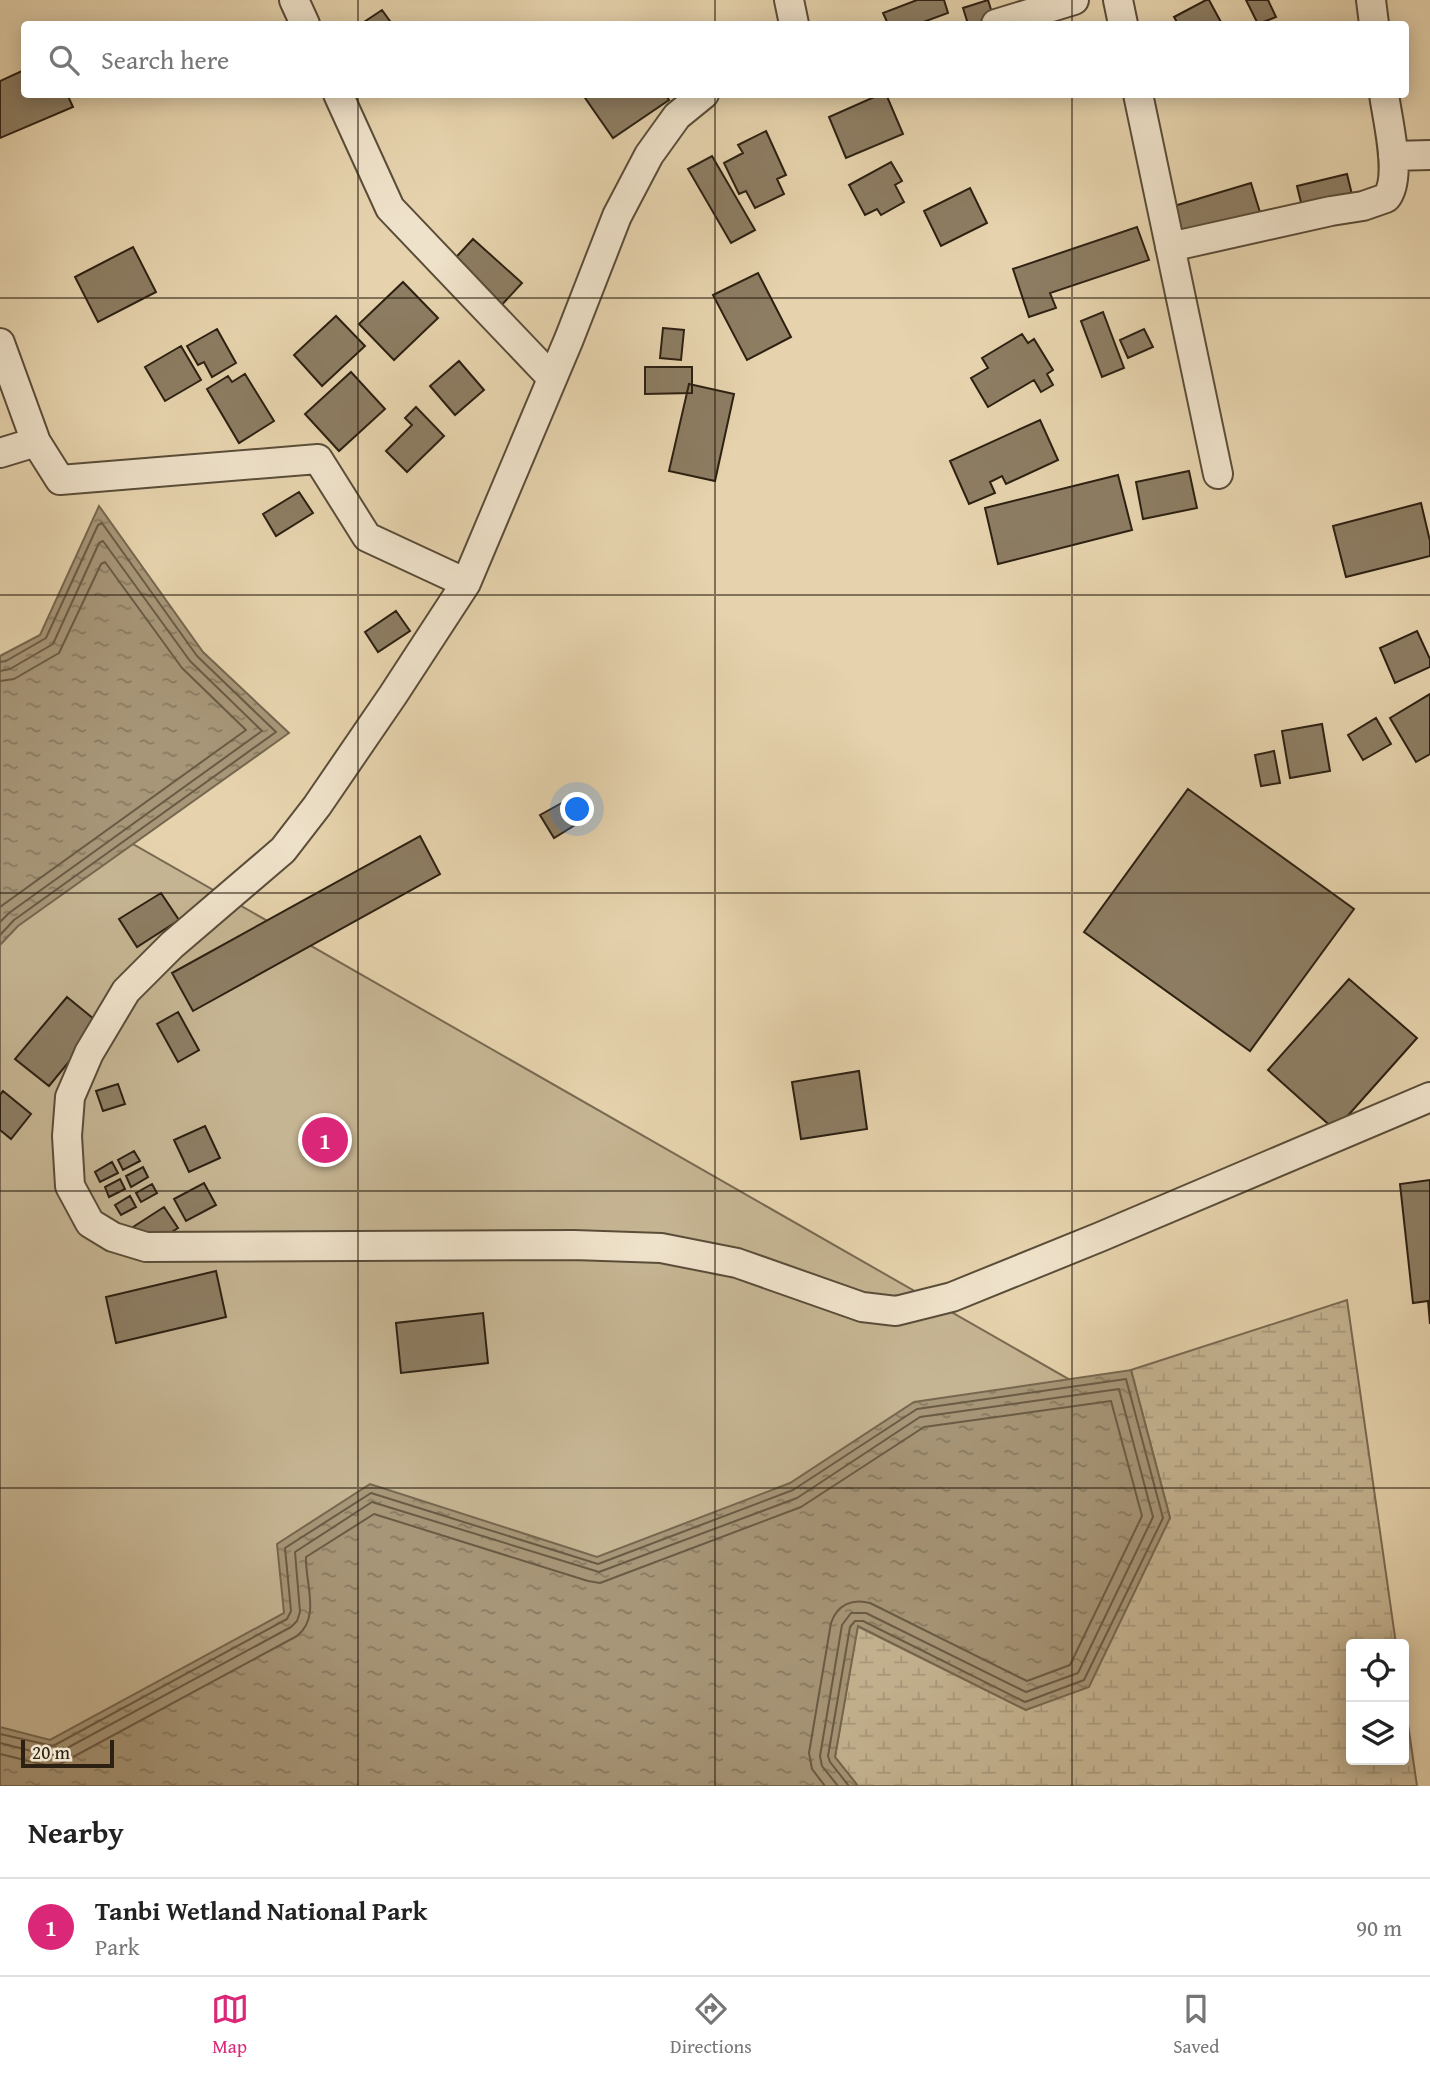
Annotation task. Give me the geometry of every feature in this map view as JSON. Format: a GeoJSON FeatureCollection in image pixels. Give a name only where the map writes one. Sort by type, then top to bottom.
{"type":"FeatureCollection","features":[{"type":"Feature","properties":{"kind":"street"},"geometry":{"type":"LineString","coordinates":[[294,0],[304,21]]}},
{"type":"Feature","properties":{"kind":"street"},"geometry":{"type":"LineString","coordinates":[[789,0],[793,21]]}},
{"type":"Feature","properties":{"kind":"street"},"geometry":{"type":"LineString","coordinates":[[1006,21],[1074,0]]}},
{"type":"Feature","properties":{"kind":"street"},"geometry":{"type":"LineString","coordinates":[[1118,0],[1122,21]]}},
{"type":"Feature","properties":{"kind":"street"},"geometry":{"type":"LineString","coordinates":[[1371,0],[1374,21]]}},
{"type":"Feature","properties":{"kind":"street"},"geometry":{"type":"LineString","coordinates":[[340,98],[390,208],[552,378]]}},
{"type":"Feature","properties":{"kind":"street"},"geometry":{"type":"LineString","coordinates":[[699,98],[677,116],[649,155],[617,216],[466,583],[386,706],[283,850],[172,945],[126,990],[89,1053],[70,1097],[67,1136],[70,1186],[90,1223],[113,1237],[146,1247],[574,1245],[661,1248],[737,1263],[862,1307],[896,1311],[952,1297],[1430,1097]]}},
{"type":"Feature","properties":{"kind":"street"},"geometry":{"type":"LineString","coordinates":[[1139,98],[1218,474]]}},
{"type":"Feature","properties":{"kind":"street"},"geometry":{"type":"LineString","coordinates":[[1170,247],[1379,202],[1391,192],[1393,184],[1393,156],[1385,98]]}},
{"type":"Feature","properties":{"kind":"street"},"geometry":{"type":"LineString","coordinates":[[1393,156],[1430,155]]}},
{"type":"Feature","properties":{"kind":"street"},"geometry":{"type":"LineString","coordinates":[[0,343],[36,442],[60,480],[318,459],[367,537],[466,583]]}},
{"type":"Feature","properties":{"kind":"street"},"geometry":{"type":"LineString","coordinates":[[0,453],[36,442]]}},
{"type":"Feature","properties":{"kind":"green space"},"geometry":{"type":"Polygon","coordinates":[[[0,768],[1301,1512],[1266,1786],[0,1786],[0,768]]]}},
{"type":"Feature","properties":{"kind":"green space"},"geometry":{"type":"Polygon","coordinates":[[[1347,1300],[1395,1639],[1346,1639],[1346,1765],[1409,1765],[1409,1731],[1417,1786],[858,1786],[835,1757],[857,1626],[1026,1710],[1170,1518],[1131,1370],[1347,1300]]]}},
{"type":"Feature","properties":{"kind":"water"},"geometry":{"type":"Polygon","coordinates":[[[99,506],[203,652],[289,733],[18,926],[0,945],[0,656],[40,635],[99,506]]]}},
{"type":"Feature","properties":{"kind":"water"},"geometry":{"type":"Polygon","coordinates":[[[1131,1370],[1170,1518],[1089,1687],[1026,1710],[858,1626],[835,1757],[858,1786],[0,1786],[0,1727],[50,1740],[284,1613],[277,1544],[370,1484],[597,1557],[790,1483],[914,1402],[1131,1370]]]}},
{"type":"Feature","properties":{"kind":"building"},"geometry":{"type":"Polygon","coordinates":[[[917,0],[944,0],[948,13],[926,21],[887,21],[883,13],[917,0]]]}},
{"type":"Feature","properties":{"kind":"building"},"geometry":{"type":"Polygon","coordinates":[[[988,0],[994,19],[967,21],[963,8],[988,0]]]}},
{"type":"Feature","properties":{"kind":"building"},"geometry":{"type":"Polygon","coordinates":[[[1209,0],[1220,21],[1176,21],[1174,17],[1209,0]]]}},
{"type":"Feature","properties":{"kind":"building"},"geometry":{"type":"Polygon","coordinates":[[[1246,0],[1268,0],[1276,17],[1256,21],[1246,0]]]}},
{"type":"Feature","properties":{"kind":"building"},"geometry":{"type":"Polygon","coordinates":[[[382,10],[390,21],[366,21],[382,10]]]}},
{"type":"Feature","properties":{"kind":"building"},"geometry":{"type":"Polygon","coordinates":[[[21,71],[21,98],[69,98],[73,107],[0,138],[0,81],[21,71]]]}},
{"type":"Feature","properties":{"kind":"building"},"geometry":{"type":"Polygon","coordinates":[[[585,98],[668,98],[669,100],[613,138],[585,98]]]}},
{"type":"Feature","properties":{"kind":"building"},"geometry":{"type":"Polygon","coordinates":[[[872,98],[888,98],[903,134],[846,158],[829,117],[872,98]]]}},
{"type":"Feature","properties":{"kind":"building"},"geometry":{"type":"Polygon","coordinates":[[[766,131],[786,175],[777,179],[784,194],[755,208],[746,191],[739,194],[724,163],[743,153],[738,145],[766,131]]]}},
{"type":"Feature","properties":{"kind":"building"},"geometry":{"type":"Polygon","coordinates":[[[712,156],[755,230],[731,243],[688,169],[712,156]]]}},
{"type":"Feature","properties":{"kind":"building"},"geometry":{"type":"Polygon","coordinates":[[[891,162],[902,181],[895,185],[904,202],[881,215],[877,209],[865,215],[849,185],[891,162]]]}},
{"type":"Feature","properties":{"kind":"building"},"geometry":{"type":"Polygon","coordinates":[[[1347,174],[1356,211],[1306,223],[1297,186],[1347,174]]]}},
{"type":"Feature","properties":{"kind":"building"},"geometry":{"type":"Polygon","coordinates":[[[1251,183],[1266,232],[1176,249],[1164,209],[1251,183]]]}},
{"type":"Feature","properties":{"kind":"building"},"geometry":{"type":"Polygon","coordinates":[[[970,188],[987,223],[941,246],[924,211],[970,188]]]}},
{"type":"Feature","properties":{"kind":"building"},"geometry":{"type":"Polygon","coordinates":[[[1137,227],[1149,260],[1050,293],[1056,308],[1029,317],[1013,269],[1137,227]]]}},
{"type":"Feature","properties":{"kind":"building"},"geometry":{"type":"Polygon","coordinates":[[[473,239],[522,283],[497,310],[448,266],[473,239]]]}},
{"type":"Feature","properties":{"kind":"building"},"geometry":{"type":"Polygon","coordinates":[[[133,247],[156,292],[98,322],[75,277],[133,247]]]}},
{"type":"Feature","properties":{"kind":"building"},"geometry":{"type":"Polygon","coordinates":[[[758,273],[791,337],[747,360],[713,295],[758,273]]]}},
{"type":"Feature","properties":{"kind":"building"},"geometry":{"type":"Polygon","coordinates":[[[403,282],[438,318],[394,360],[359,324],[403,282]]]}},
{"type":"Feature","properties":{"kind":"building"},"geometry":{"type":"Polygon","coordinates":[[[1103,312],[1124,368],[1102,377],[1081,321],[1103,312]]]}},
{"type":"Feature","properties":{"kind":"building"},"geometry":{"type":"Polygon","coordinates":[[[336,316],[365,346],[322,386],[294,355],[336,316]]]}},
{"type":"Feature","properties":{"kind":"building"},"geometry":{"type":"Polygon","coordinates":[[[663,328],[684,330],[681,360],[660,358],[663,328]]]}},
{"type":"Feature","properties":{"kind":"building"},"geometry":{"type":"Polygon","coordinates":[[[217,329],[236,363],[212,377],[204,362],[198,365],[187,346],[217,329]]]}},
{"type":"Feature","properties":{"kind":"building"},"geometry":{"type":"Polygon","coordinates":[[[1144,329],[1153,347],[1128,358],[1120,340],[1144,329]]]}},
{"type":"Feature","properties":{"kind":"building"},"geometry":{"type":"Polygon","coordinates":[[[1022,334],[1028,343],[1034,339],[1053,370],[1047,374],[1053,385],[1041,392],[1034,380],[988,407],[971,378],[988,368],[982,358],[1022,334]]]}},
{"type":"Feature","properties":{"kind":"building"},"geometry":{"type":"Polygon","coordinates":[[[181,346],[201,380],[165,401],[145,367],[181,346]]]}},
{"type":"Feature","properties":{"kind":"building"},"geometry":{"type":"Polygon","coordinates":[[[459,361],[484,390],[455,415],[430,386],[459,361]]]}},
{"type":"Feature","properties":{"kind":"building"},"geometry":{"type":"Polygon","coordinates":[[[645,367],[692,367],[692,393],[645,394],[645,367]]]}},
{"type":"Feature","properties":{"kind":"building"},"geometry":{"type":"Polygon","coordinates":[[[351,372],[385,409],[339,451],[305,414],[351,372]]]}},
{"type":"Feature","properties":{"kind":"building"},"geometry":{"type":"Polygon","coordinates":[[[245,374],[274,421],[239,443],[207,389],[228,376],[232,382],[245,374]]]}},
{"type":"Feature","properties":{"kind":"building"},"geometry":{"type":"Polygon","coordinates":[[[689,384],[734,394],[715,481],[669,471],[689,384]]]}},
{"type":"Feature","properties":{"kind":"building"},"geometry":{"type":"Polygon","coordinates":[[[416,407],[444,436],[407,472],[386,451],[412,425],[405,418],[416,407]]]}},
{"type":"Feature","properties":{"kind":"building"},"geometry":{"type":"Polygon","coordinates":[[[1040,420],[1058,460],[1006,484],[1002,476],[990,482],[995,493],[969,504],[950,461],[1040,420]]]}},
{"type":"Feature","properties":{"kind":"building"},"geometry":{"type":"Polygon","coordinates":[[[1189,471],[1197,508],[1143,519],[1136,482],[1189,471]]]}},
{"type":"Feature","properties":{"kind":"building"},"geometry":{"type":"Polygon","coordinates":[[[1118,475],[1132,530],[998,564],[985,508],[1118,475]]]}},
{"type":"Feature","properties":{"kind":"building"},"geometry":{"type":"Polygon","coordinates":[[[299,492],[313,513],[276,536],[263,514],[299,492]]]}},
{"type":"Feature","properties":{"kind":"building"},"geometry":{"type":"Polygon","coordinates":[[[1421,503],[1430,541],[1430,556],[1346,577],[1333,526],[1421,503]]]}},
{"type":"Feature","properties":{"kind":"building"},"geometry":{"type":"Polygon","coordinates":[[[396,611],[410,631],[378,652],[365,632],[396,611]]]}},
{"type":"Feature","properties":{"kind":"building"},"geometry":{"type":"Polygon","coordinates":[[[1417,631],[1430,659],[1430,667],[1395,683],[1380,648],[1417,631]]]}},
{"type":"Feature","properties":{"kind":"building"},"geometry":{"type":"Polygon","coordinates":[[[1430,694],[1430,754],[1416,762],[1390,718],[1430,694]]]}},
{"type":"Feature","properties":{"kind":"building"},"geometry":{"type":"Polygon","coordinates":[[[1376,718],[1391,744],[1363,760],[1348,735],[1376,718]]]}},
{"type":"Feature","properties":{"kind":"building"},"geometry":{"type":"Polygon","coordinates":[[[1322,724],[1330,771],[1290,778],[1282,731],[1322,724]]]}},
{"type":"Feature","properties":{"kind":"building"},"geometry":{"type":"Polygon","coordinates":[[[1274,751],[1280,783],[1261,786],[1255,755],[1274,751]]]}},
{"type":"Feature","properties":{"kind":"building"},"geometry":{"type":"Polygon","coordinates":[[[1188,789],[1354,909],[1250,1051],[1084,932],[1188,789]]]}},
{"type":"Feature","properties":{"kind":"building"},"geometry":{"type":"Polygon","coordinates":[[[567,800],[580,822],[554,838],[540,815],[567,800]]]}},
{"type":"Feature","properties":{"kind":"building"},"geometry":{"type":"Polygon","coordinates":[[[420,836],[440,874],[193,1011],[172,973],[420,836]]]}},
{"type":"Feature","properties":{"kind":"building"},"geometry":{"type":"Polygon","coordinates":[[[161,893],[179,920],[137,947],[119,919],[161,893]]]}},
{"type":"Feature","properties":{"kind":"building"},"geometry":{"type":"Polygon","coordinates":[[[1349,979],[1417,1038],[1335,1130],[1268,1070],[1349,979]]]}},
{"type":"Feature","properties":{"kind":"building"},"geometry":{"type":"Polygon","coordinates":[[[67,997],[100,1024],[49,1086],[15,1059],[67,997]]]}},
{"type":"Feature","properties":{"kind":"building"},"geometry":{"type":"Polygon","coordinates":[[[178,1012],[199,1050],[178,1062],[157,1024],[178,1012]]]}},
{"type":"Feature","properties":{"kind":"building"},"geometry":{"type":"Polygon","coordinates":[[[859,1071],[867,1129],[801,1139],[792,1082],[859,1071]]]}},
{"type":"Feature","properties":{"kind":"building"},"geometry":{"type":"Polygon","coordinates":[[[118,1084],[125,1104],[103,1111],[96,1091],[118,1084]]]}},
{"type":"Feature","properties":{"kind":"building"},"geometry":{"type":"Polygon","coordinates":[[[3,1091],[31,1114],[11,1139],[0,1130],[0,1095],[3,1091]]]}},
{"type":"Feature","properties":{"kind":"building"},"geometry":{"type":"Polygon","coordinates":[[[205,1126],[220,1158],[189,1172],[174,1140],[205,1126]]]}},
{"type":"Feature","properties":{"kind":"building"},"geometry":{"type":"Polygon","coordinates":[[[134,1151],[140,1161],[123,1170],[118,1160],[134,1151]]]}},
{"type":"Feature","properties":{"kind":"building"},"geometry":{"type":"Polygon","coordinates":[[[112,1162],[118,1173],[100,1182],[95,1172],[112,1162]]]}},
{"type":"Feature","properties":{"kind":"building"},"geometry":{"type":"Polygon","coordinates":[[[143,1167],[148,1177],[131,1187],[126,1176],[143,1167]]]}},
{"type":"Feature","properties":{"kind":"building"},"geometry":{"type":"Polygon","coordinates":[[[120,1179],[125,1189],[109,1197],[105,1187],[120,1179]]]}},
{"type":"Feature","properties":{"kind":"building"},"geometry":{"type":"Polygon","coordinates":[[[1430,1180],[1430,1324],[1428,1301],[1413,1303],[1400,1184],[1430,1180]]]}},
{"type":"Feature","properties":{"kind":"building"},"geometry":{"type":"Polygon","coordinates":[[[204,1183],[216,1205],[186,1221],[174,1199],[204,1183]]]}},
{"type":"Feature","properties":{"kind":"building"},"geometry":{"type":"Polygon","coordinates":[[[152,1184],[157,1193],[141,1202],[136,1193],[152,1184]]]}},
{"type":"Feature","properties":{"kind":"building"},"geometry":{"type":"Polygon","coordinates":[[[130,1196],[136,1207],[121,1215],[115,1205],[130,1196]]]}},
{"type":"Feature","properties":{"kind":"building"},"geometry":{"type":"Polygon","coordinates":[[[164,1207],[178,1228],[146,1248],[133,1227],[164,1207]]]}},
{"type":"Feature","properties":{"kind":"building"},"geometry":{"type":"Polygon","coordinates":[[[216,1271],[226,1317],[116,1343],[106,1297],[216,1271]]]}},
{"type":"Feature","properties":{"kind":"building"},"geometry":{"type":"Polygon","coordinates":[[[483,1313],[488,1363],[401,1373],[396,1323],[483,1313]]]}},
{"type":"Feature","properties":{"kind":"place","name":"Tanbi Wetland National Park"},"geometry":{"type":"Point","coordinates":[325,1140]}}]}
